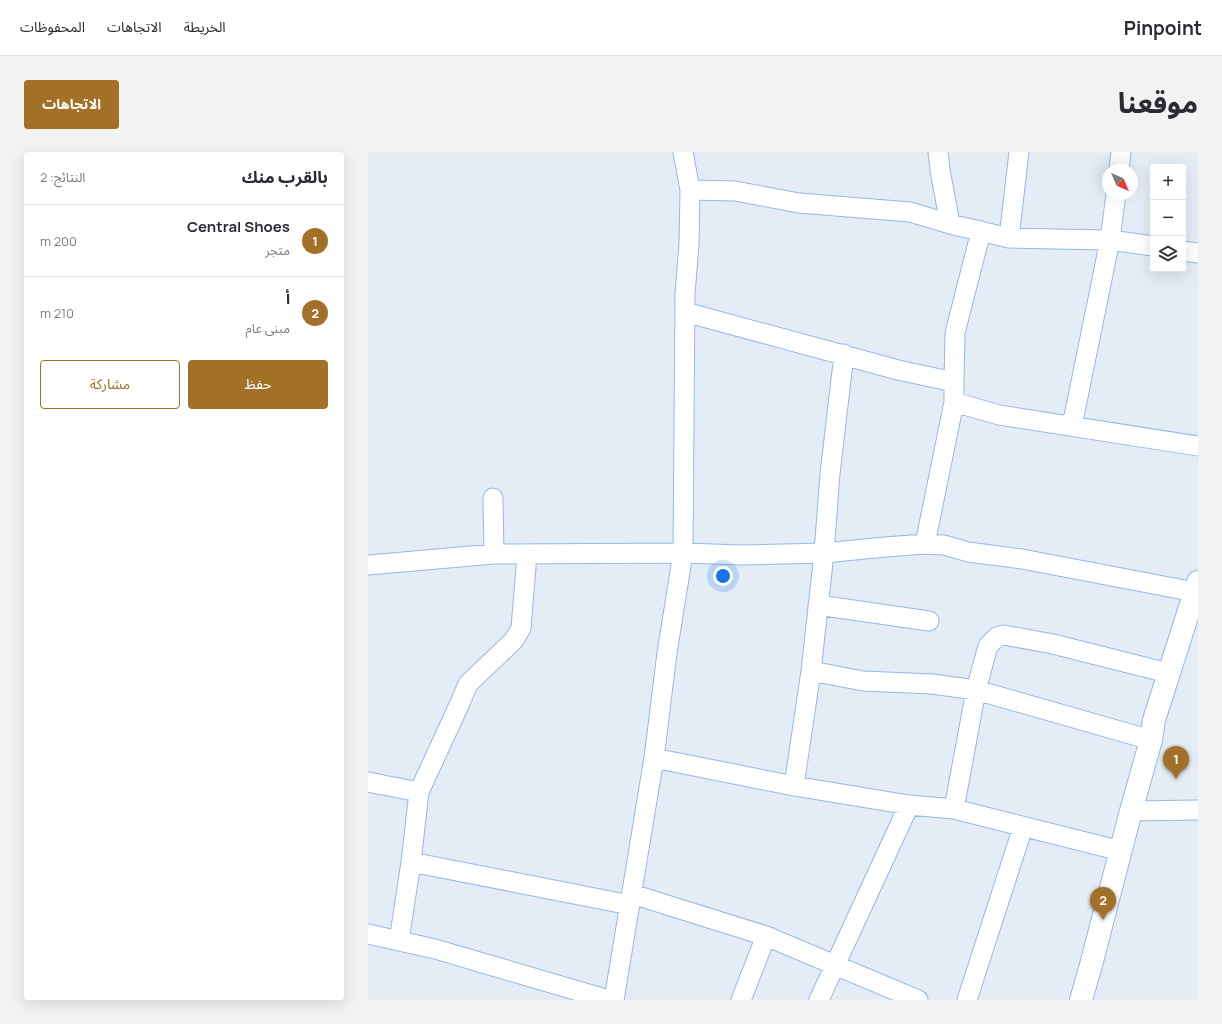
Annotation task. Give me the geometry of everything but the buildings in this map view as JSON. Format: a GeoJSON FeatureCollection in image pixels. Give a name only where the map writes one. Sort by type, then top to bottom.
{"type":"FeatureCollection","features":[{"type":"Feature","properties":{"kind":"main road"},"geometry":{"type":"LineString","coordinates":[[1081,1000],[1131,811],[1152,740],[1154,720],[1196,587]]}},
{"type":"Feature","properties":{"kind":"street"},"geometry":{"type":"LineString","coordinates":[[614,1000],[654,758],[667,653],[683,554],[685,294],[689,244],[690,190],[683,152]]}},
{"type":"Feature","properties":{"kind":"street"},"geometry":{"type":"LineString","coordinates":[[938,152],[950,224]]}},
{"type":"Feature","properties":{"kind":"street"},"geometry":{"type":"LineString","coordinates":[[1009,238],[1019,152]]}},
{"type":"Feature","properties":{"kind":"street"},"geometry":{"type":"LineString","coordinates":[[1120,164],[1121,152]]}},
{"type":"Feature","properties":{"kind":"street"},"geometry":{"type":"LineString","coordinates":[[690,190],[735,191],[799,203],[910,212],[950,224],[1009,238],[1110,240],[1150,246]]}},
{"type":"Feature","properties":{"kind":"street"},"geometry":{"type":"LineString","coordinates":[[1072,426],[1110,240],[1115,200]]}},
{"type":"Feature","properties":{"kind":"street"},"geometry":{"type":"LineString","coordinates":[[925,544],[954,402],[955,332],[981,231]]}},
{"type":"Feature","properties":{"kind":"street"},"geometry":{"type":"LineString","coordinates":[[1186,251],[1198,253]]}},
{"type":"Feature","properties":{"kind":"street"},"geometry":{"type":"LineString","coordinates":[[685,312],[844,354],[898,370],[954,382]]}},
{"type":"Feature","properties":{"kind":"street"},"geometry":{"type":"LineString","coordinates":[[794,786],[812,671],[824,553],[830,474],[844,354]]}},
{"type":"Feature","properties":{"kind":"street"},"geometry":{"type":"LineString","coordinates":[[954,402],[999,415],[1198,446]]}},
{"type":"Feature","properties":{"kind":"street"},"geometry":{"type":"LineString","coordinates":[[493,498],[494,554]]}},
{"type":"Feature","properties":{"kind":"street"},"geometry":{"type":"LineString","coordinates":[[368,565],[494,554],[742,555],[824,553],[925,544],[944,545],[968,552],[1022,559],[1196,587]]}},
{"type":"Feature","properties":{"kind":"street"},"geometry":{"type":"LineString","coordinates":[[399,941],[411,862],[419,792],[468,684],[514,640],[521,628],[527,555]]}},
{"type":"Feature","properties":{"kind":"street"},"geometry":{"type":"LineString","coordinates":[[818,605],[929,621]]}},
{"type":"Feature","properties":{"kind":"street"},"geometry":{"type":"LineString","coordinates":[[954,809],[976,690],[988,646],[997,637],[1004,635],[1053,644],[1168,673]]}},
{"type":"Feature","properties":{"kind":"street"},"geometry":{"type":"LineString","coordinates":[[812,671],[863,681],[932,684],[976,690],[1152,740]]}},
{"type":"Feature","properties":{"kind":"street"},"geometry":{"type":"LineString","coordinates":[[654,758],[794,786],[909,805],[954,809],[1121,851]]}},
{"type":"Feature","properties":{"kind":"street"},"geometry":{"type":"LineString","coordinates":[[368,782],[419,792]]}},
{"type":"Feature","properties":{"kind":"street"},"geometry":{"type":"LineString","coordinates":[[819,1000],[909,805]]}},
{"type":"Feature","properties":{"kind":"street"},"geometry":{"type":"LineString","coordinates":[[1131,811],[1198,810]]}},
{"type":"Feature","properties":{"kind":"street"},"geometry":{"type":"LineString","coordinates":[[967,1000],[1023,827]]}},
{"type":"Feature","properties":{"kind":"street"},"geometry":{"type":"LineString","coordinates":[[411,862],[631,900],[766,936],[918,1000]]}},
{"type":"Feature","properties":{"kind":"street"},"geometry":{"type":"LineString","coordinates":[[368,934],[435,949],[608,1000]]}},
{"type":"Feature","properties":{"kind":"street"},"geometry":{"type":"LineString","coordinates":[[741,1000],[766,936]]}},
{"type":"Feature","properties":{"kind":"place","name":"Central Shoes"},"geometry":{"type":"Point","coordinates":[1176,779]}},
{"type":"Feature","properties":{"kind":"place","name":"أ"},"geometry":{"type":"Point","coordinates":[1103,920]}}]}
